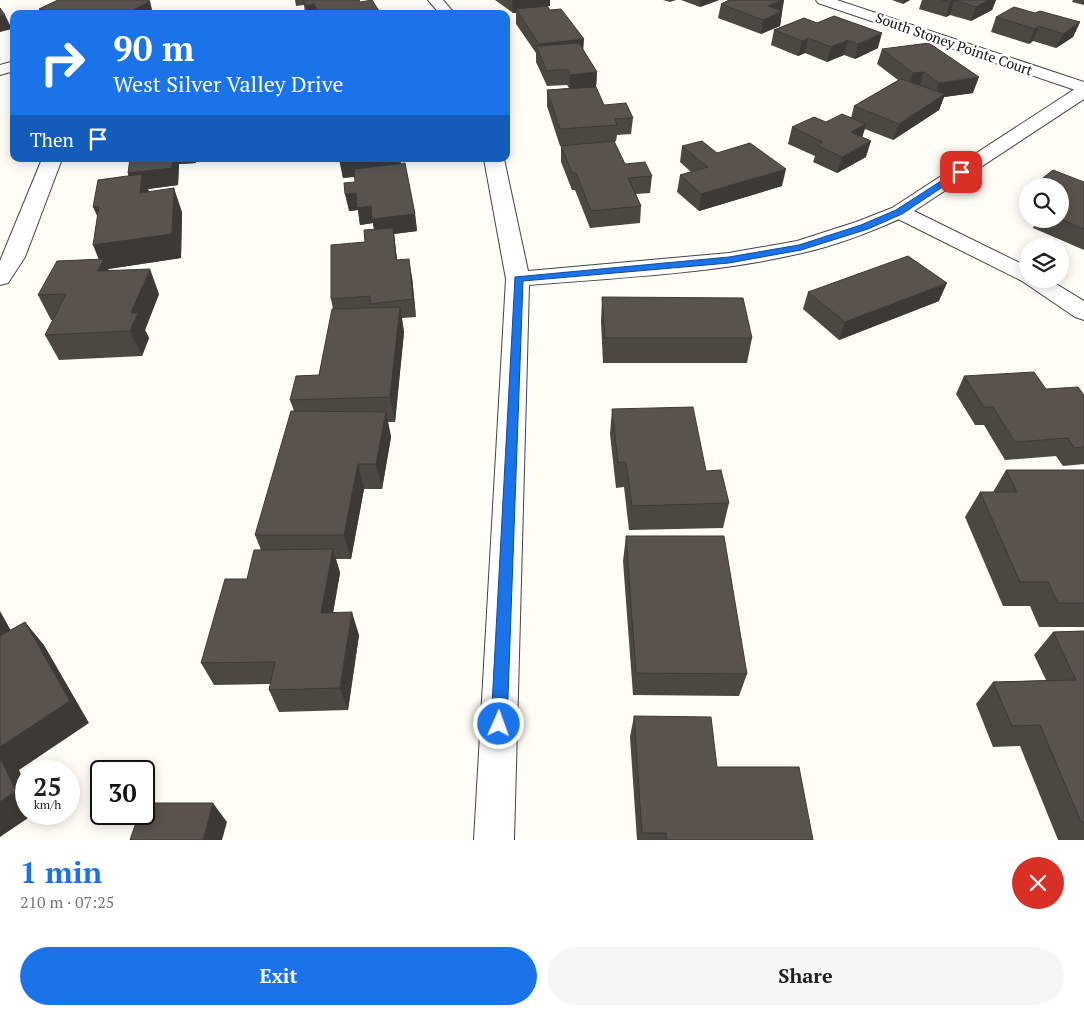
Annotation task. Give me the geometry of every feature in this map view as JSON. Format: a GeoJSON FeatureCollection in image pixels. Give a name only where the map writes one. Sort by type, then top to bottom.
{"type":"FeatureCollection","features":[{"type":"Feature","properties":{"kind":"street"},"geometry":{"type":"LineString","coordinates":[[435,0],[444,10]]}},
{"type":"Feature","properties":{"kind":"street","name":"South Stoney Pointe Court"},"geometry":{"type":"LineString","coordinates":[[823,0],[1084,90]]}},
{"type":"Feature","properties":{"kind":"street"},"geometry":{"type":"LineString","coordinates":[[518,279],[729,260],[801,247],[864,227],[899,212],[1084,90]]}},
{"type":"Feature","properties":{"kind":"street"},"geometry":{"type":"LineString","coordinates":[[0,278],[14,257],[51,162]]}},
{"type":"Feature","properties":{"kind":"street"},"geometry":{"type":"LineString","coordinates":[[494,840],[518,279],[495,162]]}},
{"type":"Feature","properties":{"kind":"street"},"geometry":{"type":"LineString","coordinates":[[899,212],[1019,272]]}},
{"type":"Feature","properties":{"kind":"street"},"geometry":{"type":"LineString","coordinates":[[1046,288],[1084,312]]}},
{"type":"Feature","properties":{"kind":"building"},"geometry":{"type":"Polygon","coordinates":[[[58,0],[150,1],[133,10],[39,9],[58,0]]]}},
{"type":"Feature","properties":{"kind":"building"},"geometry":{"type":"Polygon","coordinates":[[[303,0],[359,0],[360,2],[372,0],[378,10],[317,10],[314,4],[306,6],[303,0]]]}},
{"type":"Feature","properties":{"kind":"building"},"geometry":{"type":"Polygon","coordinates":[[[730,0],[783,0],[768,6],[782,11],[763,20],[721,4],[730,0]]]}},
{"type":"Feature","properties":{"kind":"building"},"geometry":{"type":"Polygon","coordinates":[[[954,0],[989,0],[976,7],[954,0]]]}},
{"type":"Feature","properties":{"kind":"building"},"geometry":{"type":"Polygon","coordinates":[[[547,6],[550,10],[561,9],[584,39],[539,44],[516,9],[547,6]]]}},
{"type":"Feature","properties":{"kind":"building"},"geometry":{"type":"Polygon","coordinates":[[[1014,7],[1035,13],[1040,11],[1080,22],[1063,34],[1039,26],[1035,29],[996,17],[1014,7]]]}},
{"type":"Feature","properties":{"kind":"building"},"geometry":{"type":"Polygon","coordinates":[[[0,8],[5,15],[0,16],[0,8]]]}},
{"type":"Feature","properties":{"kind":"building"},"geometry":{"type":"Polygon","coordinates":[[[834,16],[882,33],[858,44],[848,40],[831,47],[808,38],[802,41],[774,30],[804,18],[817,23],[834,16]]]}},
{"type":"Feature","properties":{"kind":"building"},"geometry":{"type":"Polygon","coordinates":[[[579,43],[597,72],[570,75],[567,69],[547,71],[536,46],[579,43]]]}},
{"type":"Feature","properties":{"kind":"building"},"geometry":{"type":"Polygon","coordinates":[[[929,43],[979,77],[939,83],[924,72],[913,73],[882,49],[929,43]]]}},
{"type":"Feature","properties":{"kind":"building"},"geometry":{"type":"Polygon","coordinates":[[[901,79],[945,94],[899,124],[854,106],[901,79]]]}},
{"type":"Feature","properties":{"kind":"building"},"geometry":{"type":"Polygon","coordinates":[[[596,87],[604,105],[626,103],[633,118],[615,119],[617,125],[560,129],[547,90],[596,87]]]}},
{"type":"Feature","properties":{"kind":"building"},"geometry":{"type":"Polygon","coordinates":[[[842,114],[866,124],[851,132],[871,141],[842,157],[817,145],[823,142],[792,127],[814,117],[826,122],[842,114]]]}},
{"type":"Feature","properties":{"kind":"building"},"geometry":{"type":"Polygon","coordinates":[[[614,141],[625,164],[645,162],[652,176],[628,178],[641,206],[591,211],[576,173],[572,173],[561,146],[614,141]]]}},
{"type":"Feature","properties":{"kind":"building"},"geometry":{"type":"Polygon","coordinates":[[[702,141],[717,153],[750,143],[786,169],[701,194],[680,175],[708,167],[682,146],[702,141]]]}},
{"type":"Feature","properties":{"kind":"building"},"geometry":{"type":"Polygon","coordinates":[[[130,162],[173,162],[172,168],[128,173],[130,162]]]}},
{"type":"Feature","properties":{"kind":"building"},"geometry":{"type":"Polygon","coordinates":[[[405,163],[415,214],[372,219],[371,206],[357,208],[356,193],[345,194],[344,183],[355,182],[354,169],[405,163]]]}},
{"type":"Feature","properties":{"kind":"building"},"geometry":{"type":"Polygon","coordinates":[[[1053,170],[1084,182],[1084,229],[1069,223],[1069,178],[1043,178],[1053,170]]]}},
{"type":"Feature","properties":{"kind":"building"},"geometry":{"type":"Polygon","coordinates":[[[142,174],[140,193],[174,188],[172,234],[93,245],[99,206],[93,207],[98,180],[142,174]]]}},
{"type":"Feature","properties":{"kind":"building"},"geometry":{"type":"Polygon","coordinates":[[[393,228],[396,260],[409,259],[413,299],[370,304],[370,296],[331,299],[331,245],[365,242],[364,230],[393,228]]]}},
{"type":"Feature","properties":{"kind":"building"},"geometry":{"type":"Polygon","coordinates":[[[908,256],[947,283],[845,322],[808,292],[908,256]]]}},
{"type":"Feature","properties":{"kind":"building"},"geometry":{"type":"Polygon","coordinates":[[[104,259],[98,271],[150,269],[131,313],[138,313],[130,331],[45,335],[66,294],[38,295],[57,261],[104,259]]]}},
{"type":"Feature","properties":{"kind":"building"},"geometry":{"type":"Polygon","coordinates":[[[602,297],[743,298],[752,338],[605,338],[602,297]]]}},
{"type":"Feature","properties":{"kind":"building"},"geometry":{"type":"Polygon","coordinates":[[[400,307],[390,397],[290,400],[296,376],[319,375],[332,309],[400,307]]]}},
{"type":"Feature","properties":{"kind":"building"},"geometry":{"type":"Polygon","coordinates":[[[1034,372],[1046,389],[1078,387],[1084,395],[1084,447],[1074,448],[1068,438],[1015,442],[993,407],[984,407],[964,376],[1034,372]]]}},
{"type":"Feature","properties":{"kind":"building"},"geometry":{"type":"Polygon","coordinates":[[[693,407],[706,471],[721,470],[729,503],[632,506],[626,462],[618,463],[612,409],[693,407]]]}},
{"type":"Feature","properties":{"kind":"building"},"geometry":{"type":"Polygon","coordinates":[[[291,411],[386,412],[376,464],[358,464],[344,535],[255,535],[291,411]]]}},
{"type":"Feature","properties":{"kind":"building"},"geometry":{"type":"Polygon","coordinates":[[[1006,470],[1084,470],[1084,603],[1058,603],[1048,582],[1020,582],[980,492],[1017,492],[1006,470]]]}},
{"type":"Feature","properties":{"kind":"building"},"geometry":{"type":"Polygon","coordinates":[[[626,536],[724,536],[747,674],[636,673],[626,536]]]}},
{"type":"Feature","properties":{"kind":"building"},"geometry":{"type":"Polygon","coordinates":[[[333,549],[321,613],[352,612],[340,688],[269,690],[275,662],[201,663],[225,579],[247,579],[254,550],[333,549]]]}},
{"type":"Feature","properties":{"kind":"building"},"geometry":{"type":"Polygon","coordinates":[[[25,622],[70,701],[0,747],[0,636],[25,622]]]}},
{"type":"Feature","properties":{"kind":"building"},"geometry":{"type":"Polygon","coordinates":[[[1084,631],[1084,822],[1081,822],[1040,725],[1012,726],[993,682],[1076,680],[1053,632],[1084,631]]]}},
{"type":"Feature","properties":{"kind":"building"},"geometry":{"type":"Polygon","coordinates":[[[634,716],[711,717],[717,767],[799,767],[813,840],[666,840],[666,833],[642,833],[634,716]]]}},
{"type":"Feature","properties":{"kind":"building"},"geometry":{"type":"Polygon","coordinates":[[[0,757],[15,792],[0,802],[0,757]]]}},
{"type":"Feature","properties":{"kind":"building"},"geometry":{"type":"Polygon","coordinates":[[[155,803],[213,803],[203,840],[130,840],[135,825],[155,825],[155,803]]]}},
{"type":"Feature","properties":{"kind":"route"},"geometry":{"type":"LineString","coordinates":[[499,724],[518,279],[729,260],[801,247],[864,227],[899,212],[961,172]]}}]}
